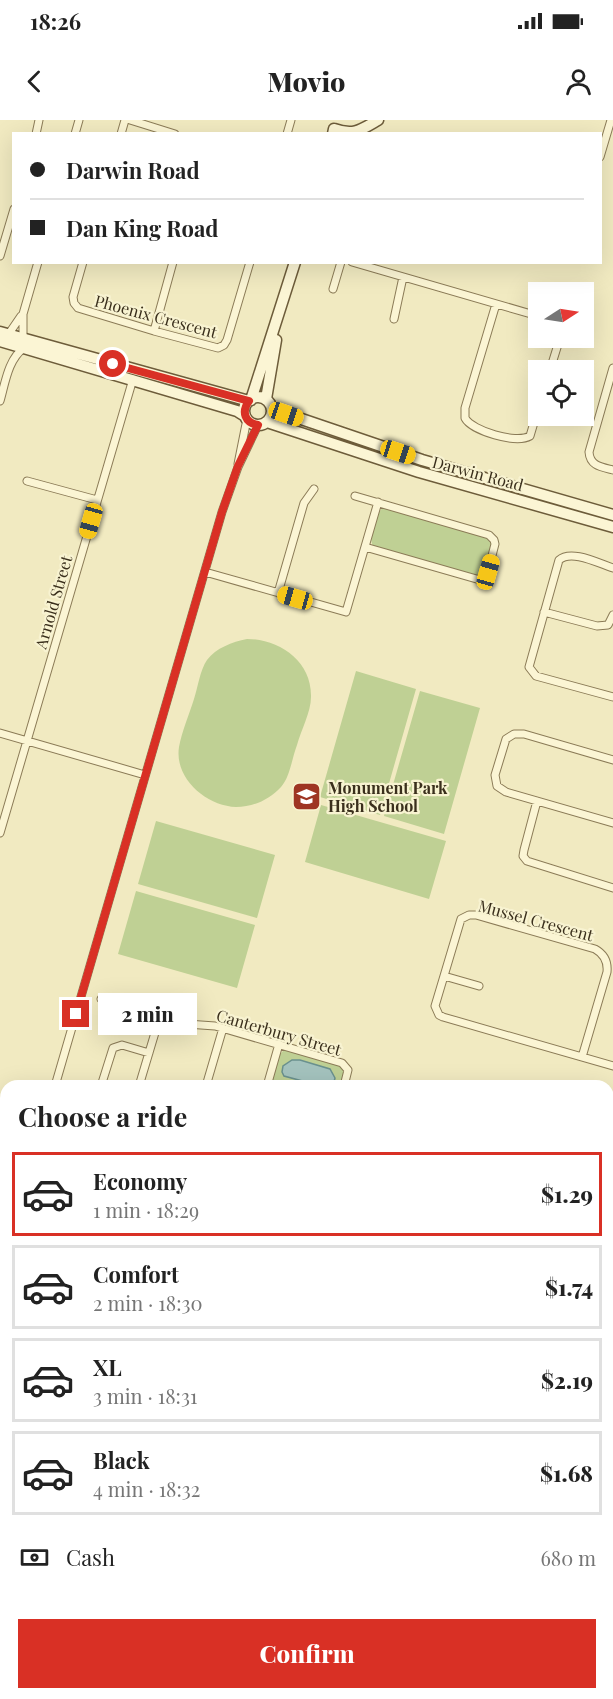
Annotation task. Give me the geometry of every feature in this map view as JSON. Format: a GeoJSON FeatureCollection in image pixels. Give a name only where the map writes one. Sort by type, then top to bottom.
{"type":"FeatureCollection","features":[{"type":"Feature","properties":{"kind":"street"},"geometry":{"type":"LineString","coordinates":[[129,120],[168,132]]}},
{"type":"Feature","properties":{"kind":"street"},"geometry":{"type":"LineString","coordinates":[[357,132],[378,120]]}},
{"type":"Feature","properties":{"kind":"street"},"geometry":{"type":"LineString","coordinates":[[600,120],[611,122],[602,150]]}},
{"type":"Feature","properties":{"kind":"street"},"geometry":{"type":"LineString","coordinates":[[334,128],[351,132]]}},
{"type":"Feature","properties":{"kind":"street"},"geometry":{"type":"LineString","coordinates":[[0,256],[10,232]]}},
{"type":"Feature","properties":{"kind":"street"},"geometry":{"type":"LineString","coordinates":[[0,401],[10,366],[23,343],[23,314],[37,264]]}},
{"type":"Feature","properties":{"kind":"street","name":"Phoenix Crescent"},"geometry":{"type":"LineString","coordinates":[[82,264],[73,297],[78,308],[213,348],[222,347],[227,340],[249,264]]}},
{"type":"Feature","properties":{"kind":"street"},"geometry":{"type":"LineString","coordinates":[[154,331],[172,264]]}},
{"type":"Feature","properties":{"kind":"street"},"geometry":{"type":"LineString","coordinates":[[57,1080],[222,512],[238,466],[246,417],[245,407],[258,381],[270,335],[276,325],[294,264]]}},
{"type":"Feature","properties":{"kind":"street"},"geometry":{"type":"LineString","coordinates":[[333,289],[340,264]]}},
{"type":"Feature","properties":{"kind":"street"},"geometry":{"type":"LineString","coordinates":[[359,264],[528,313]]}},
{"type":"Feature","properties":{"kind":"street"},"geometry":{"type":"LineString","coordinates":[[394,319],[403,277]]}},
{"type":"Feature","properties":{"kind":"street"},"geometry":{"type":"LineString","coordinates":[[496,304],[465,408],[465,418],[474,427],[514,440],[524,439],[531,433],[533,426]]}},
{"type":"Feature","properties":{"kind":"street"},"geometry":{"type":"LineString","coordinates":[[4,338],[23,314]]}},
{"type":"Feature","properties":{"kind":"street"},"geometry":{"type":"LineString","coordinates":[[238,466],[262,424],[272,415],[269,404],[276,325]]}},
{"type":"Feature","properties":{"kind":"street"},"geometry":{"type":"LineString","coordinates":[[4,338],[240,400],[260,398],[269,404]]}},
{"type":"Feature","properties":{"kind":"street"},"geometry":{"type":"LineString","coordinates":[[4,338],[10,366]]}},
{"type":"Feature","properties":{"kind":"street"},"geometry":{"type":"LineString","coordinates":[[23,343],[133,380],[237,411],[262,424]]}},
{"type":"Feature","properties":{"kind":"street"},"geometry":{"type":"LineString","coordinates":[[613,368],[589,452],[591,460],[596,465],[613,470]]}},
{"type":"Feature","properties":{"kind":"street","name":"Arnold Street"},"geometry":{"type":"LineString","coordinates":[[0,833],[133,380]]}},
{"type":"Feature","properties":{"kind":"street","name":"Darwin Road"},"geometry":{"type":"LineString","coordinates":[[269,404],[422,460],[613,515]]}},
{"type":"Feature","properties":{"kind":"street","name":"Darwin Road"},"geometry":{"type":"LineString","coordinates":[[262,424],[419,472],[613,527]]}},
{"type":"Feature","properties":{"kind":"street"},"geometry":{"type":"LineString","coordinates":[[27,480],[97,500]]}},
{"type":"Feature","properties":{"kind":"street"},"geometry":{"type":"LineString","coordinates":[[278,594],[304,503],[314,489]]}},
{"type":"Feature","properties":{"kind":"street"},"geometry":{"type":"LineString","coordinates":[[355,496],[489,535],[494,540],[495,547],[487,575],[480,580],[365,547]]}},
{"type":"Feature","properties":{"kind":"street"},"geometry":{"type":"LineString","coordinates":[[205,572],[346,612],[378,502]]}},
{"type":"Feature","properties":{"kind":"street"},"geometry":{"type":"LineString","coordinates":[[613,567],[571,555],[562,557],[557,563],[529,663],[532,673],[536,676],[613,697]]}},
{"type":"Feature","properties":{"kind":"street"},"geometry":{"type":"LineString","coordinates":[[544,612],[597,626],[608,625],[613,615]]}},
{"type":"Feature","properties":{"kind":"street"},"geometry":{"type":"LineString","coordinates":[[0,733],[145,775]]}},
{"type":"Feature","properties":{"kind":"street"},"geometry":{"type":"LineString","coordinates":[[613,760],[524,734],[511,735],[506,739],[495,775],[497,786],[506,792],[613,823]]}},
{"type":"Feature","properties":{"kind":"street"},"geometry":{"type":"LineString","coordinates":[[537,801],[524,850],[523,856],[527,861],[613,888]]}},
{"type":"Feature","properties":{"kind":"street","name":"Mussel Crescent"},"geometry":{"type":"LineString","coordinates":[[582,1057],[607,972],[605,960],[598,951],[476,915],[463,917],[435,1006],[439,1016],[613,1066]]}},
{"type":"Feature","properties":{"kind":"street"},"geometry":{"type":"LineString","coordinates":[[444,976],[479,986]]}},
{"type":"Feature","properties":{"kind":"street","name":"Canterbury Street"},"geometry":{"type":"LineString","coordinates":[[100,999],[187,1024],[208,1024],[223,1028],[345,1065],[348,1073],[346,1080]]}},
{"type":"Feature","properties":{"kind":"street"},"geometry":{"type":"LineString","coordinates":[[141,1080],[160,1016]]}},
{"type":"Feature","properties":{"kind":"street"},"geometry":{"type":"LineString","coordinates":[[208,1080],[223,1028]]}},
{"type":"Feature","properties":{"kind":"street"},"geometry":{"type":"LineString","coordinates":[[269,1080],[279,1044]]}},
{"type":"Feature","properties":{"kind":"street"},"geometry":{"type":"LineString","coordinates":[[103,1080],[113,1048],[122,1045],[149,1053]]}},
{"type":"Feature","properties":{"kind":"green space"},"geometry":{"type":"Polygon","coordinates":[[[383,508],[489,538],[492,546],[484,573],[478,577],[373,546],[371,537],[373,526],[377,515],[383,508]]]}},
{"type":"Feature","properties":{"kind":"green space"},"geometry":{"type":"Polygon","coordinates":[[[247,639],[271,643],[291,654],[300,663],[310,684],[311,703],[284,783],[271,796],[260,802],[236,807],[214,802],[195,789],[182,770],[179,747],[207,660],[225,646],[247,639]]]}},
{"type":"Feature","properties":{"kind":"green space"},"geometry":{"type":"Polygon","coordinates":[[[356,671],[416,689],[380,815],[320,797],[356,671]]]}},
{"type":"Feature","properties":{"kind":"green space"},"geometry":{"type":"Polygon","coordinates":[[[420,691],[480,708],[444,834],[384,816],[420,691]]]}},
{"type":"Feature","properties":{"kind":"green space"},"geometry":{"type":"Polygon","coordinates":[[[321,805],[446,841],[429,899],[305,862],[321,805]]]}},
{"type":"Feature","properties":{"kind":"green space"},"geometry":{"type":"Polygon","coordinates":[[[156,821],[275,855],[257,918],[138,884],[156,821]]]}},
{"type":"Feature","properties":{"kind":"green space"},"geometry":{"type":"Polygon","coordinates":[[[136,891],[255,925],[237,988],[118,954],[136,891]]]}},
{"type":"Feature","properties":{"kind":"green space"},"geometry":{"type":"Polygon","coordinates":[[[284,1050],[340,1065],[344,1072],[342,1080],[271,1080],[278,1056],[284,1050]]]}},
{"type":"Feature","properties":{"kind":"water"},"geometry":{"type":"Polygon","coordinates":[[[292,1060],[300,1060],[330,1069],[334,1080],[299,1080],[284,1076],[283,1066],[292,1060]]]}},
{"type":"Feature","properties":{"kind":"place","name":"Monument Park High School"},"geometry":{"type":"Point","coordinates":[307,796]}},
{"type":"Feature","properties":{"kind":"route"},"geometry":{"type":"LineString","coordinates":[[76,1014],[222,512],[238,466],[258,425],[250,422],[245,416],[245,407],[249,401],[113,364]]}}]}
